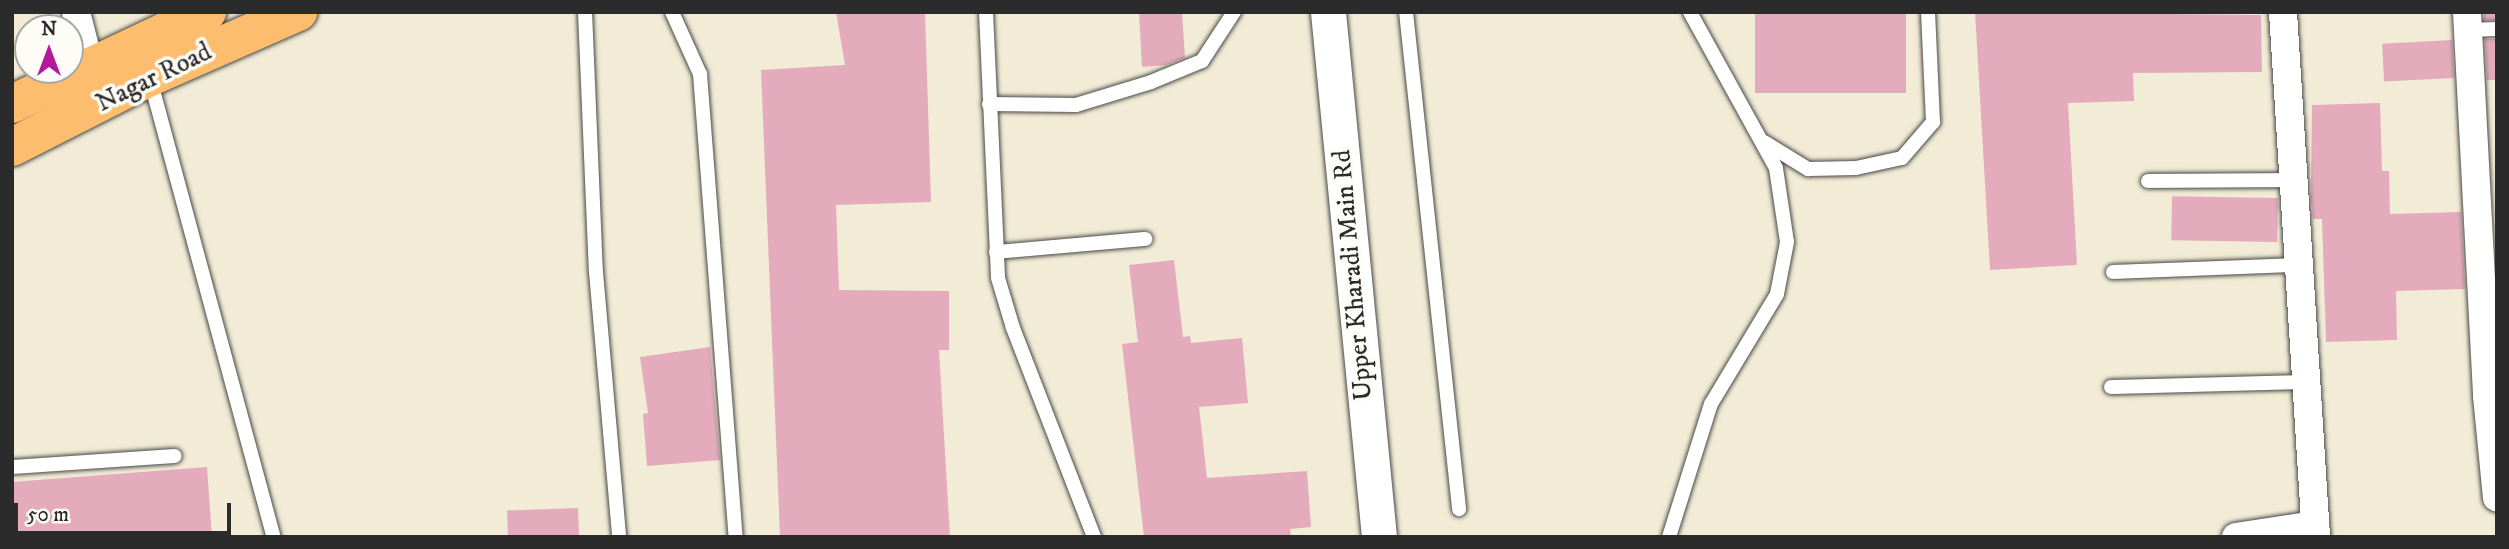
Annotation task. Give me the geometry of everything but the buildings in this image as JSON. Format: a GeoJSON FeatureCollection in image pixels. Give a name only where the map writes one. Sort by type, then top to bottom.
{"type":"FeatureCollection","features":[{"type":"Feature","properties":{"kind":"highway","name":"Nagar Road"},"geometry":{"type":"LineString","coordinates":[[12,147],[150,77],[298,12]]}},
{"type":"Feature","properties":{"kind":"highway","name":"Nagar Road"},"geometry":{"type":"LineString","coordinates":[[22,100],[190,16]]}},
{"type":"Feature","properties":{"kind":"highway"},"geometry":{"type":"LineString","coordinates":[[22,100],[47,130]]}},
{"type":"Feature","properties":{"kind":"street"},"geometry":{"type":"LineString","coordinates":[[76,12],[90,67]]}},
{"type":"Feature","properties":{"kind":"street","name":"Upper Kharadi Main Rd"},"geometry":{"type":"LineString","coordinates":[[1328,12],[1379,537]]}},
{"type":"Feature","properties":{"kind":"street"},"geometry":{"type":"LineString","coordinates":[[2236,537],[2316,531],[2283,12]]}},
{"type":"Feature","properties":{"kind":"street"},"geometry":{"type":"LineString","coordinates":[[2468,21],[2487,212],[2497,498]]}},
{"type":"Feature","properties":{"kind":"lane"},"geometry":{"type":"LineString","coordinates":[[585,12],[596,272],[619,537]]}},
{"type":"Feature","properties":{"kind":"lane"},"geometry":{"type":"LineString","coordinates":[[672,12],[700,74],[736,537]]}},
{"type":"Feature","properties":{"kind":"lane"},"geometry":{"type":"LineString","coordinates":[[986,12],[998,278],[1013,328],[1094,537]]}},
{"type":"Feature","properties":{"kind":"lane"},"geometry":{"type":"LineString","coordinates":[[989,104],[1076,105],[1151,82],[1202,61],[1234,12]]}},
{"type":"Feature","properties":{"kind":"lane"},"geometry":{"type":"LineString","coordinates":[[1406,12],[1459,509]]}},
{"type":"Feature","properties":{"kind":"lane"},"geometry":{"type":"LineString","coordinates":[[1669,537],[1712,404],[1777,294],[1787,242],[1776,168],[1690,12]]}},
{"type":"Feature","properties":{"kind":"lane"},"geometry":{"type":"LineString","coordinates":[[1764,142],[1808,169],[1856,168],[1902,158],[1933,122],[1928,12]]}},
{"type":"Feature","properties":{"kind":"lane"},"geometry":{"type":"LineString","coordinates":[[2468,21],[2497,29]]}},
{"type":"Feature","properties":{"kind":"lane"},"geometry":{"type":"LineString","coordinates":[[150,77],[274,537]]}},
{"type":"Feature","properties":{"kind":"lane"},"geometry":{"type":"LineString","coordinates":[[2148,181],[2293,180]]}},
{"type":"Feature","properties":{"kind":"lane"},"geometry":{"type":"LineString","coordinates":[[996,252],[1145,239]]}},
{"type":"Feature","properties":{"kind":"lane"},"geometry":{"type":"LineString","coordinates":[[2113,272],[2298,265]]}},
{"type":"Feature","properties":{"kind":"lane"},"geometry":{"type":"LineString","coordinates":[[2111,387],[2306,382]]}},
{"type":"Feature","properties":{"kind":"lane"},"geometry":{"type":"LineString","coordinates":[[12,467],[174,456]]}}]}
